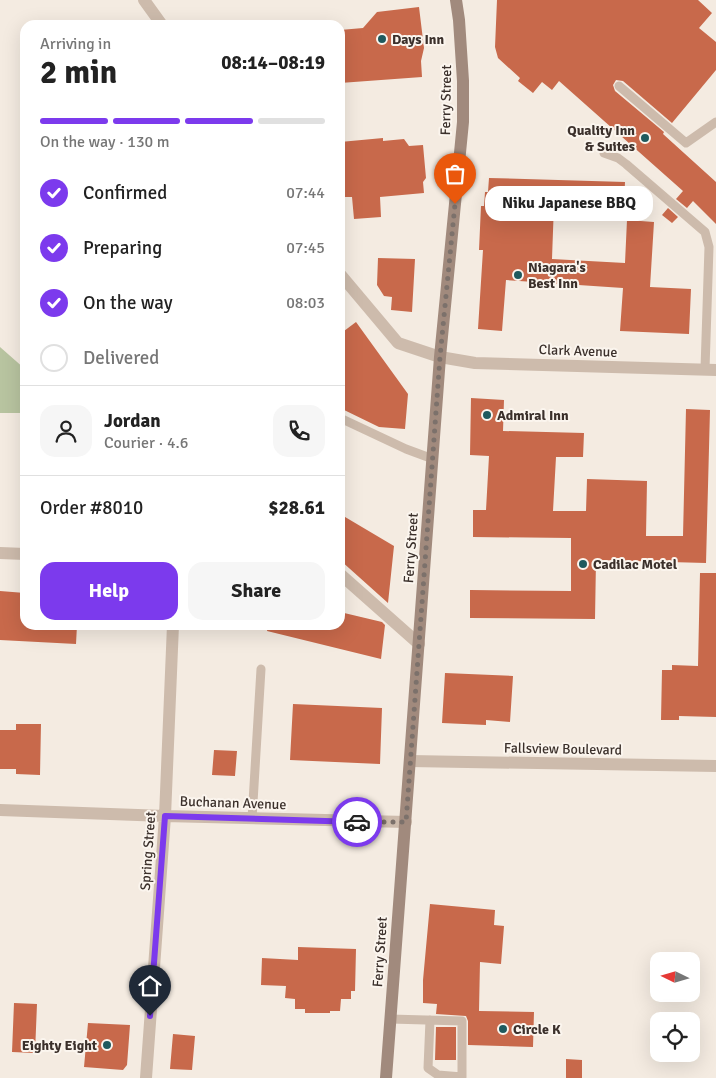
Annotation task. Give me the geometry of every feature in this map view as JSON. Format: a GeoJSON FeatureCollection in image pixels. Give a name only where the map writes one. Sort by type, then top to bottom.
{"type":"FeatureCollection","features":[{"type":"Feature","properties":{"kind":"main road","name":"Ferry Street"},"geometry":{"type":"LineString","coordinates":[[386,1078],[440,357],[463,122],[459,20],[456,0]]}},
{"type":"Feature","properties":{"kind":"street"},"geometry":{"type":"LineString","coordinates":[[144,0],[158,20]]}},
{"type":"Feature","properties":{"kind":"street","name":"Clark Avenue"},"geometry":{"type":"LineString","coordinates":[[345,280],[398,343],[440,357],[476,363],[710,370]]}},
{"type":"Feature","properties":{"kind":"street"},"geometry":{"type":"LineString","coordinates":[[0,553],[20,554]]}},
{"type":"Feature","properties":{"kind":"street"},"geometry":{"type":"LineString","coordinates":[[345,578],[419,644]]}},
{"type":"Feature","properties":{"kind":"street","name":"Spring Street"},"geometry":{"type":"LineString","coordinates":[[146,1078],[165,816],[173,630]]}},
{"type":"Feature","properties":{"kind":"street","name":"Fallsview Boulevard"},"geometry":{"type":"LineString","coordinates":[[410,761],[716,766]]}},
{"type":"Feature","properties":{"kind":"street","name":"Buchanan Avenue"},"geometry":{"type":"LineString","coordinates":[[0,810],[252,819],[406,822]]}},
{"type":"Feature","properties":{"kind":"lane"},"geometry":{"type":"LineString","coordinates":[[619,86],[686,143],[716,122]]}},
{"type":"Feature","properties":{"kind":"lane"},"geometry":{"type":"LineString","coordinates":[[604,153],[618,158],[626,164],[705,232],[709,247],[710,370]]}},
{"type":"Feature","properties":{"kind":"lane"},"geometry":{"type":"LineString","coordinates":[[345,420],[406,449],[433,459]]}},
{"type":"Feature","properties":{"kind":"lane"},"geometry":{"type":"LineString","coordinates":[[252,819],[261,669]]}},
{"type":"Feature","properties":{"kind":"lane"},"geometry":{"type":"LineString","coordinates":[[390,1019],[430,1020],[462,1021],[462,1076],[438,1075],[428,1068],[430,1020]]}},
{"type":"Feature","properties":{"kind":"green space"},"geometry":{"type":"Polygon","coordinates":[[[0,347],[20,365],[20,413],[0,413],[0,347]]]}},
{"type":"Feature","properties":{"kind":"building"},"geometry":{"type":"Polygon","coordinates":[[[497,0],[698,0],[712,13],[699,28],[716,42],[716,70],[672,123],[623,81],[616,80],[613,85],[615,91],[664,132],[663,134],[716,182],[716,224],[693,201],[687,208],[676,199],[683,191],[559,81],[552,90],[542,82],[533,93],[518,81],[520,78],[498,58],[495,47],[497,0]]]}},
{"type":"Feature","properties":{"kind":"building","name":"Days Inn"},"geometry":{"type":"Polygon","coordinates":[[[419,7],[424,48],[421,61],[422,77],[345,83],[345,30],[363,28],[377,12],[419,7]]]}},
{"type":"Feature","properties":{"kind":"building"},"geometry":{"type":"Polygon","coordinates":[[[383,138],[383,141],[404,139],[409,146],[423,145],[426,178],[423,182],[424,193],[380,197],[381,217],[354,219],[352,197],[345,197],[345,142],[383,138]]]}},
{"type":"Feature","properties":{"kind":"building"},"geometry":{"type":"Polygon","coordinates":[[[489,178],[625,182],[624,206],[554,204],[552,259],[625,263],[627,220],[654,222],[650,287],[691,289],[689,334],[620,331],[623,288],[506,280],[502,331],[478,329],[483,250],[479,250],[481,206],[484,206],[485,192],[488,192],[489,178]]]}},
{"type":"Feature","properties":{"kind":"building"},"geometry":{"type":"Polygon","coordinates":[[[668,208],[678,217],[672,223],[662,215],[668,208]]]}},
{"type":"Feature","properties":{"kind":"building"},"geometry":{"type":"Polygon","coordinates":[[[378,258],[415,259],[412,312],[391,310],[392,297],[384,296],[377,285],[378,258]]]}},
{"type":"Feature","properties":{"kind":"building"},"geometry":{"type":"Polygon","coordinates":[[[356,322],[408,394],[405,429],[379,427],[345,410],[345,330],[356,322]]]}},
{"type":"Feature","properties":{"kind":"building"},"geometry":{"type":"Polygon","coordinates":[[[471,398],[504,400],[503,431],[584,433],[583,457],[556,457],[553,511],[586,511],[587,479],[647,481],[646,536],[683,536],[686,409],[710,410],[706,563],[596,560],[595,619],[470,618],[470,590],[571,591],[571,538],[473,537],[473,510],[486,510],[489,456],[470,455],[471,398]]]}},
{"type":"Feature","properties":{"kind":"building"},"geometry":{"type":"Polygon","coordinates":[[[345,517],[394,546],[388,603],[345,564],[345,517]]]}},
{"type":"Feature","properties":{"kind":"building"},"geometry":{"type":"Polygon","coordinates":[[[700,573],[716,573],[716,717],[679,716],[679,720],[661,720],[662,670],[672,670],[672,665],[698,666],[700,573]]]}},
{"type":"Feature","properties":{"kind":"building"},"geometry":{"type":"Polygon","coordinates":[[[0,591],[20,593],[20,630],[77,630],[76,644],[0,640],[0,591]]]}},
{"type":"Feature","properties":{"kind":"building"},"geometry":{"type":"Polygon","coordinates":[[[345,613],[382,622],[385,625],[381,659],[267,631],[345,630],[345,613]]]}},
{"type":"Feature","properties":{"kind":"building"},"geometry":{"type":"Polygon","coordinates":[[[445,673],[513,676],[510,722],[486,720],[486,725],[442,723],[445,673]]]}},
{"type":"Feature","properties":{"kind":"building"},"geometry":{"type":"Polygon","coordinates":[[[293,704],[382,708],[380,764],[290,760],[293,704]]]}},
{"type":"Feature","properties":{"kind":"building"},"geometry":{"type":"Polygon","coordinates":[[[16,724],[41,724],[40,775],[16,774],[16,769],[0,769],[0,730],[16,730],[16,724]]]}},
{"type":"Feature","properties":{"kind":"building"},"geometry":{"type":"Polygon","coordinates":[[[214,750],[237,751],[235,776],[212,775],[214,750]]]}},
{"type":"Feature","properties":{"kind":"building"},"geometry":{"type":"Polygon","coordinates":[[[430,904],[495,910],[494,925],[504,926],[501,964],[480,962],[479,1011],[534,1012],[533,1047],[468,1045],[468,1021],[466,1016],[436,1014],[437,1004],[423,1003],[423,980],[430,904]]]}},
{"type":"Feature","properties":{"kind":"building"},"geometry":{"type":"Polygon","coordinates":[[[298,947],[356,949],[355,991],[351,991],[351,999],[341,999],[340,1011],[305,1013],[305,1009],[295,1009],[295,999],[285,998],[286,986],[261,985],[262,958],[298,960],[298,947]]]}},
{"type":"Feature","properties":{"kind":"building"},"geometry":{"type":"Polygon","coordinates":[[[14,1003],[37,1004],[35,1053],[12,1052],[14,1003]]]}},
{"type":"Feature","properties":{"kind":"building","name":"Eighty Eight"},"geometry":{"type":"Polygon","coordinates":[[[88,1023],[130,1025],[127,1065],[123,1070],[84,1067],[88,1023]]]}},
{"type":"Feature","properties":{"kind":"building"},"geometry":{"type":"Polygon","coordinates":[[[436,1027],[456,1027],[456,1060],[435,1060],[436,1027]]]}},
{"type":"Feature","properties":{"kind":"building"},"geometry":{"type":"Polygon","coordinates":[[[173,1034],[195,1036],[192,1070],[170,1069],[173,1034]]]}},
{"type":"Feature","properties":{"kind":"building"},"geometry":{"type":"Polygon","coordinates":[[[566,1059],[582,1060],[582,1078],[566,1078],[566,1059]]]}},
{"type":"Feature","properties":{"kind":"way so far"},"geometry":{"type":"LineString","coordinates":[[357,822],[406,822],[440,357],[455,204]]}},
{"type":"Feature","properties":{"kind":"place","name":"Days Inn"},"geometry":{"type":"Point","coordinates":[382,39]}},
{"type":"Feature","properties":{"kind":"place","name":"Quality Inn & Suites"},"geometry":{"type":"Point","coordinates":[645,138]}},
{"type":"Feature","properties":{"kind":"place","name":"Niku Japanese BBQ"},"geometry":{"type":"Point","coordinates":[455,204]}},
{"type":"Feature","properties":{"kind":"place","name":"Niagara's Best Inn"},"geometry":{"type":"Point","coordinates":[518,275]}},
{"type":"Feature","properties":{"kind":"place","name":"Admiral Inn"},"geometry":{"type":"Point","coordinates":[487,415]}},
{"type":"Feature","properties":{"kind":"place","name":"Cadilac Motel"},"geometry":{"type":"Point","coordinates":[583,564]}},
{"type":"Feature","properties":{"kind":"place","name":"Circle K"},"geometry":{"type":"Point","coordinates":[503,1029]}},
{"type":"Feature","properties":{"kind":"place","name":"Eighty Eight"},"geometry":{"type":"Point","coordinates":[107,1045]}},
{"type":"Feature","properties":{"kind":"route"},"geometry":{"type":"LineString","coordinates":[[150,1016],[165,816],[357,822]]}}]}
